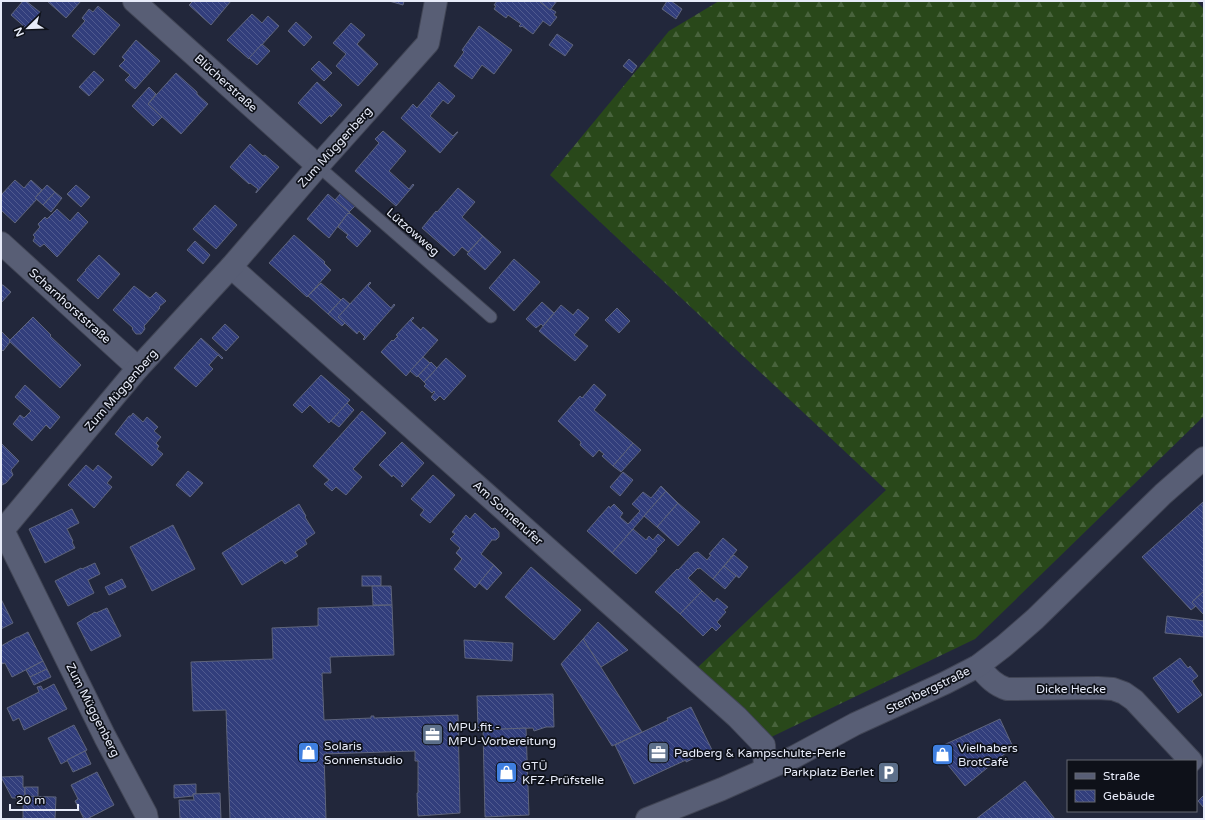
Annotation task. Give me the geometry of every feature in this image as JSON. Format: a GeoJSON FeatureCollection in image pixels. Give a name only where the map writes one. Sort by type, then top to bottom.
{"type":"FeatureCollection","features":[{"type":"Feature","properties":{"kind":"street","name":"Blücherstraße"},"geometry":{"type":"LineString","coordinates":[[134,1],[318,166]]}},
{"type":"Feature","properties":{"kind":"street","name":"Zum Müggenberg"},"geometry":{"type":"LineString","coordinates":[[147,819],[146,814],[105,736],[2,530],[138,368],[231,267],[318,166],[428,43],[436,1]]}},
{"type":"Feature","properties":{"kind":"street","name":"Scharnhorststraße"},"geometry":{"type":"LineString","coordinates":[[1,244],[138,368]]}},
{"type":"Feature","properties":{"kind":"street","name":"Am Sonnenufer"},"geometry":{"type":"LineString","coordinates":[[231,267],[737,717],[764,745],[765,770]]}},
{"type":"Feature","properties":{"kind":"street","name":"Stembergstraße"},"geometry":{"type":"LineString","coordinates":[[1163,494],[1204,448]]}},
{"type":"Feature","properties":{"kind":"street","name":"Stembergstraße"},"geometry":{"type":"LineString","coordinates":[[648,819],[794,757],[855,724],[945,683],[978,666],[1035,619],[1163,494],[1204,458]]}},
{"type":"Feature","properties":{"kind":"street","name":"Dicke Hecke"},"geometry":{"type":"LineString","coordinates":[[978,666],[998,686],[1007,689],[1098,688],[1113,689],[1124,693],[1134,700],[1190,760]]}},
{"type":"Feature","properties":{"kind":"lane","name":"Lützowweg"},"geometry":{"type":"LineString","coordinates":[[318,166],[491,318]]}},
{"type":"Feature","properties":{"kind":"green space"},"geometry":{"type":"Polygon","coordinates":[[[719,1],[1196,1],[1204,9],[1204,416],[975,639],[765,740],[696,669],[886,490],[550,175],[669,31],[719,1]]]}},
{"type":"Feature","properties":{"kind":"building"},"geometry":{"type":"Polygon","coordinates":[[[23,1],[26,1],[41,13],[27,29],[11,15],[23,1]]]}},
{"type":"Feature","properties":{"kind":"building"},"geometry":{"type":"Polygon","coordinates":[[[47,1],[81,1],[66,18],[47,1]]]}},
{"type":"Feature","properties":{"kind":"building"},"geometry":{"type":"Polygon","coordinates":[[[193,1],[231,1],[211,25],[189,5],[193,1]]]}},
{"type":"Feature","properties":{"kind":"building"},"geometry":{"type":"Polygon","coordinates":[[[389,1],[404,1],[403,5],[389,1]]]}},
{"type":"Feature","properties":{"kind":"building"},"geometry":{"type":"Polygon","coordinates":[[[497,1],[539,1],[550,10],[551,9],[556,12],[554,15],[557,17],[550,26],[543,21],[533,34],[522,26],[519,26],[521,24],[508,15],[506,18],[494,9],[496,6],[494,5],[497,1]]]}},
{"type":"Feature","properties":{"kind":"building"},"geometry":{"type":"Polygon","coordinates":[[[539,1],[557,1],[550,10],[539,1]]]}},
{"type":"Feature","properties":{"kind":"building"},"geometry":{"type":"Polygon","coordinates":[[[667,1],[671,1],[682,9],[676,19],[662,9],[667,1]]]}},
{"type":"Feature","properties":{"kind":"building"},"geometry":{"type":"Polygon","coordinates":[[[98,6],[120,25],[94,55],[72,36],[85,21],[82,18],[89,9],[93,12],[98,6]]]}},
{"type":"Feature","properties":{"kind":"building"},"geometry":{"type":"Polygon","coordinates":[[[252,14],[262,23],[268,16],[279,26],[249,59],[227,40],[252,14]]]}},
{"type":"Feature","properties":{"kind":"building"},"geometry":{"type":"Polygon","coordinates":[[[296,22],[312,37],[304,46],[288,31],[296,22]]]}},
{"type":"Feature","properties":{"kind":"building"},"geometry":{"type":"Polygon","coordinates":[[[351,23],[365,35],[357,44],[378,64],[358,86],[336,66],[346,54],[333,43],[351,23]]]}},
{"type":"Feature","properties":{"kind":"building"},"geometry":{"type":"Polygon","coordinates":[[[479,26],[512,50],[494,74],[482,65],[472,79],[454,66],[464,52],[462,50],[479,26]]]}},
{"type":"Feature","properties":{"kind":"building"},"geometry":{"type":"Polygon","coordinates":[[[557,34],[573,45],[565,56],[549,45],[557,34]]]}},
{"type":"Feature","properties":{"kind":"building"},"geometry":{"type":"Polygon","coordinates":[[[136,40],[160,61],[135,89],[125,80],[130,75],[119,66],[125,60],[122,57],[136,40]]]}},
{"type":"Feature","properties":{"kind":"building"},"geometry":{"type":"Polygon","coordinates":[[[262,44],[270,51],[257,65],[249,58],[262,44]]]}},
{"type":"Feature","properties":{"kind":"building"},"geometry":{"type":"Polygon","coordinates":[[[629,59],[637,66],[632,73],[623,66],[629,59]]]}},
{"type":"Feature","properties":{"kind":"building"},"geometry":{"type":"Polygon","coordinates":[[[319,61],[332,73],[324,81],[311,69],[319,61]]]}},
{"type":"Feature","properties":{"kind":"building"},"geometry":{"type":"Polygon","coordinates":[[[94,71],[104,80],[89,96],[79,87],[94,71]]]}},
{"type":"Feature","properties":{"kind":"building"},"geometry":{"type":"Polygon","coordinates":[[[176,73],[208,104],[181,134],[148,104],[176,73]]]}},
{"type":"Feature","properties":{"kind":"building"},"geometry":{"type":"Polygon","coordinates":[[[317,82],[342,105],[331,117],[330,115],[321,124],[298,103],[317,82]]]}},
{"type":"Feature","properties":{"kind":"building"},"geometry":{"type":"Polygon","coordinates":[[[439,82],[455,96],[448,104],[443,100],[430,116],[453,136],[458,132],[440,153],[401,118],[413,104],[417,108],[439,82]]]}},
{"type":"Feature","properties":{"kind":"building"},"geometry":{"type":"Polygon","coordinates":[[[149,87],[156,94],[148,104],[162,117],[153,126],[132,106],[149,87]]]}},
{"type":"Feature","properties":{"kind":"building"},"geometry":{"type":"Polygon","coordinates":[[[383,131],[406,151],[389,171],[409,189],[413,184],[414,185],[396,206],[355,171],[379,143],[375,139],[383,131]]]}},
{"type":"Feature","properties":{"kind":"building"},"geometry":{"type":"Polygon","coordinates":[[[250,144],[263,156],[265,155],[279,167],[256,193],[258,189],[250,183],[249,184],[230,167],[250,144]]]}},
{"type":"Feature","properties":{"kind":"building"},"geometry":{"type":"Polygon","coordinates":[[[15,180],[24,188],[31,180],[42,190],[35,198],[37,199],[15,223],[1,210],[1,195],[15,180]]]}},
{"type":"Feature","properties":{"kind":"building"},"geometry":{"type":"Polygon","coordinates":[[[47,185],[55,192],[43,205],[35,198],[47,185]]]}},
{"type":"Feature","properties":{"kind":"building"},"geometry":{"type":"Polygon","coordinates":[[[76,185],[90,197],[81,207],[67,194],[76,185]]]}},
{"type":"Feature","properties":{"kind":"building"},"geometry":{"type":"Polygon","coordinates":[[[458,188],[475,202],[462,217],[483,236],[468,252],[462,247],[454,256],[422,228],[458,188]]]}},
{"type":"Feature","properties":{"kind":"building"},"geometry":{"type":"Polygon","coordinates":[[[55,192],[62,198],[51,212],[43,205],[55,192]]]}},
{"type":"Feature","properties":{"kind":"building"},"geometry":{"type":"Polygon","coordinates":[[[341,193],[356,205],[349,212],[335,200],[341,193]]]}},
{"type":"Feature","properties":{"kind":"building"},"geometry":{"type":"Polygon","coordinates":[[[328,194],[350,213],[348,213],[329,238],[307,219],[328,194]]]}},
{"type":"Feature","properties":{"kind":"building"},"geometry":{"type":"Polygon","coordinates":[[[215,205],[237,225],[216,249],[193,229],[215,205]]]}},
{"type":"Feature","properties":{"kind":"building"},"geometry":{"type":"Polygon","coordinates":[[[57,209],[70,221],[78,212],[88,222],[57,257],[44,244],[40,247],[33,241],[35,237],[33,235],[40,227],[38,224],[45,217],[47,219],[57,209]]]}},
{"type":"Feature","properties":{"kind":"building"},"geometry":{"type":"Polygon","coordinates":[[[348,213],[350,213],[371,231],[357,247],[346,237],[348,235],[338,227],[348,213]]]}},
{"type":"Feature","properties":{"kind":"building"},"geometry":{"type":"Polygon","coordinates":[[[294,235],[325,262],[324,263],[331,270],[307,297],[269,263],[294,235]]]}},
{"type":"Feature","properties":{"kind":"building"},"geometry":{"type":"Polygon","coordinates":[[[483,236],[501,252],[485,270],[467,254],[483,236]]]}},
{"type":"Feature","properties":{"kind":"building"},"geometry":{"type":"Polygon","coordinates":[[[195,241],[210,255],[203,264],[187,250],[195,241]]]}},
{"type":"Feature","properties":{"kind":"building"},"geometry":{"type":"Polygon","coordinates":[[[99,255],[120,274],[98,299],[77,280],[99,255]]]}},
{"type":"Feature","properties":{"kind":"building"},"geometry":{"type":"Polygon","coordinates":[[[514,259],[540,282],[514,311],[489,288],[514,259]]]}},
{"type":"Feature","properties":{"kind":"building"},"geometry":{"type":"Polygon","coordinates":[[[370,282],[371,283],[368,286],[391,308],[394,304],[395,305],[364,340],[363,339],[365,337],[359,331],[357,334],[338,317],[370,282]]]}},
{"type":"Feature","properties":{"kind":"building"},"geometry":{"type":"Polygon","coordinates":[[[321,283],[341,300],[328,314],[308,296],[321,283]]]}},
{"type":"Feature","properties":{"kind":"building"},"geometry":{"type":"Polygon","coordinates":[[[1,285],[11,292],[1,303],[1,285]]]}},
{"type":"Feature","properties":{"kind":"building"},"geometry":{"type":"Polygon","coordinates":[[[134,286],[150,298],[156,292],[166,301],[159,307],[160,308],[144,326],[145,329],[141,334],[136,334],[132,329],[133,328],[113,310],[134,286]]]}},
{"type":"Feature","properties":{"kind":"building"},"geometry":{"type":"Polygon","coordinates":[[[343,298],[350,304],[338,317],[345,323],[342,326],[328,314],[343,298]]]}},
{"type":"Feature","properties":{"kind":"building"},"geometry":{"type":"Polygon","coordinates":[[[542,302],[554,313],[543,326],[541,324],[536,328],[526,319],[542,302]]]}},
{"type":"Feature","properties":{"kind":"building"},"geometry":{"type":"Polygon","coordinates":[[[561,305],[573,315],[578,309],[589,318],[574,335],[588,346],[575,361],[539,331],[561,305]]]}},
{"type":"Feature","properties":{"kind":"building"},"geometry":{"type":"Polygon","coordinates":[[[617,308],[630,321],[619,333],[605,320],[617,308]]]}},
{"type":"Feature","properties":{"kind":"building"},"geometry":{"type":"Polygon","coordinates":[[[33,317],[51,335],[50,336],[81,365],[60,388],[9,341],[33,317]]]}},
{"type":"Feature","properties":{"kind":"building"},"geometry":{"type":"Polygon","coordinates":[[[413,317],[414,318],[411,321],[421,330],[423,327],[438,340],[406,376],[381,352],[398,336],[396,335],[413,317]]]}},
{"type":"Feature","properties":{"kind":"building"},"geometry":{"type":"Polygon","coordinates":[[[225,324],[239,337],[226,351],[212,338],[225,324]]]}},
{"type":"Feature","properties":{"kind":"building"},"geometry":{"type":"Polygon","coordinates":[[[1,331],[10,340],[3,351],[1,349],[1,331]]]}},
{"type":"Feature","properties":{"kind":"building"},"geometry":{"type":"Polygon","coordinates":[[[201,338],[223,358],[222,359],[218,355],[209,365],[213,369],[196,387],[174,368],[201,338]]]}},
{"type":"Feature","properties":{"kind":"building"},"geometry":{"type":"Polygon","coordinates":[[[423,357],[430,363],[417,377],[410,371],[423,357]]]}},
{"type":"Feature","properties":{"kind":"building"},"geometry":{"type":"Polygon","coordinates":[[[446,358],[466,376],[444,400],[440,396],[435,401],[431,397],[435,392],[434,391],[432,393],[424,386],[426,384],[424,382],[446,358]]]}},
{"type":"Feature","properties":{"kind":"building"},"geometry":{"type":"Polygon","coordinates":[[[431,362],[437,368],[424,382],[418,376],[431,362]]]}},
{"type":"Feature","properties":{"kind":"building"},"geometry":{"type":"Polygon","coordinates":[[[321,375],[350,400],[329,423],[310,405],[302,413],[293,405],[321,375]]]}},
{"type":"Feature","properties":{"kind":"building"},"geometry":{"type":"Polygon","coordinates":[[[594,384],[606,395],[594,410],[633,443],[613,466],[602,456],[604,454],[599,450],[593,457],[580,445],[581,442],[558,421],[580,396],[582,398],[594,384]]]}},
{"type":"Feature","properties":{"kind":"building"},"geometry":{"type":"Polygon","coordinates":[[[25,385],[60,417],[50,429],[46,425],[32,441],[13,424],[20,415],[24,418],[31,411],[15,397],[25,385]]]}},
{"type":"Feature","properties":{"kind":"building"},"geometry":{"type":"Polygon","coordinates":[[[347,403],[354,410],[339,427],[331,421],[347,403]]]}},
{"type":"Feature","properties":{"kind":"building"},"geometry":{"type":"Polygon","coordinates":[[[362,411],[386,433],[353,469],[362,477],[346,495],[336,487],[332,491],[324,484],[329,480],[313,466],[362,411]]]}},
{"type":"Feature","properties":{"kind":"building"},"geometry":{"type":"Polygon","coordinates":[[[133,413],[143,422],[147,417],[158,427],[154,431],[161,437],[156,443],[159,446],[157,449],[163,454],[152,466],[115,434],[133,413]]]}},
{"type":"Feature","properties":{"kind":"building"},"geometry":{"type":"Polygon","coordinates":[[[402,442],[424,463],[402,487],[401,486],[403,484],[393,475],[392,477],[379,465],[402,442]]]}},
{"type":"Feature","properties":{"kind":"building"},"geometry":{"type":"Polygon","coordinates":[[[1,443],[19,461],[11,470],[13,475],[6,483],[2,485],[1,443]]]}},
{"type":"Feature","properties":{"kind":"building"},"geometry":{"type":"Polygon","coordinates":[[[633,443],[641,450],[621,472],[613,466],[633,443]]]}},
{"type":"Feature","properties":{"kind":"building"},"geometry":{"type":"Polygon","coordinates":[[[86,465],[93,471],[98,465],[112,477],[107,483],[112,487],[94,508],[68,485],[86,465]]]}},
{"type":"Feature","properties":{"kind":"building"},"geometry":{"type":"Polygon","coordinates":[[[188,471],[203,483],[190,497],[176,485],[188,471]]]}},
{"type":"Feature","properties":{"kind":"building"},"geometry":{"type":"Polygon","coordinates":[[[623,472],[633,480],[620,496],[610,487],[623,472]]]}},
{"type":"Feature","properties":{"kind":"building"},"geometry":{"type":"Polygon","coordinates":[[[433,475],[455,495],[430,523],[420,515],[424,510],[411,499],[433,475]]]}},
{"type":"Feature","properties":{"kind":"building"},"geometry":{"type":"Polygon","coordinates":[[[661,486],[666,491],[612,553],[587,531],[609,506],[610,508],[614,504],[623,513],[620,517],[628,524],[640,511],[632,504],[643,492],[651,498],[661,486]]]}},
{"type":"Feature","properties":{"kind":"building"},"geometry":{"type":"Polygon","coordinates":[[[666,491],[678,503],[657,527],[644,516],[666,491]]]}},
{"type":"Feature","properties":{"kind":"building"},"geometry":{"type":"Polygon","coordinates":[[[1203,502],[1204,591],[1192,602],[1196,606],[1191,610],[1142,557],[1203,502]]]}},
{"type":"Feature","properties":{"kind":"building"},"geometry":{"type":"Polygon","coordinates":[[[678,503],[700,522],[678,546],[657,527],[678,503]]]}},
{"type":"Feature","properties":{"kind":"building"},"geometry":{"type":"Polygon","coordinates":[[[299,504],[315,533],[305,540],[307,544],[295,552],[298,556],[285,564],[282,560],[242,585],[222,553],[299,504]]]}},
{"type":"Feature","properties":{"kind":"building"},"geometry":{"type":"Polygon","coordinates":[[[72,509],[79,523],[67,529],[75,548],[45,563],[29,529],[72,509]]]}},
{"type":"Feature","properties":{"kind":"building"},"geometry":{"type":"Polygon","coordinates":[[[475,513],[492,529],[495,528],[499,532],[499,537],[496,540],[492,540],[481,554],[494,565],[475,588],[454,569],[462,559],[456,553],[460,548],[450,539],[455,534],[452,532],[466,515],[470,519],[475,513]]]}},
{"type":"Feature","properties":{"kind":"building"},"geometry":{"type":"Polygon","coordinates":[[[173,525],[195,569],[152,591],[130,547],[173,525]]]}},
{"type":"Feature","properties":{"kind":"building"},"geometry":{"type":"Polygon","coordinates":[[[633,529],[646,540],[649,536],[653,540],[658,534],[665,540],[636,574],[612,553],[633,529]]]}},
{"type":"Feature","properties":{"kind":"building"},"geometry":{"type":"Polygon","coordinates":[[[723,538],[737,550],[713,579],[700,568],[698,568],[688,578],[702,591],[680,614],[655,592],[694,553],[698,552],[707,560],[711,555],[709,554],[723,538]]]}},
{"type":"Feature","properties":{"kind":"building"},"geometry":{"type":"Polygon","coordinates":[[[734,555],[748,567],[739,578],[724,566],[734,555]]]}},
{"type":"Feature","properties":{"kind":"building"},"geometry":{"type":"Polygon","coordinates":[[[95,563],[100,574],[88,580],[94,593],[68,606],[55,581],[95,563]]]}},
{"type":"Feature","properties":{"kind":"building"},"geometry":{"type":"Polygon","coordinates":[[[494,565],[502,573],[487,590],[479,583],[494,565]]]}},
{"type":"Feature","properties":{"kind":"building"},"geometry":{"type":"Polygon","coordinates":[[[724,566],[736,576],[725,589],[713,579],[724,566]]]}},
{"type":"Feature","properties":{"kind":"building"},"geometry":{"type":"Polygon","coordinates":[[[531,567],[581,610],[554,640],[505,597],[531,567]]]}},
{"type":"Feature","properties":{"kind":"building"},"geometry":{"type":"Polygon","coordinates":[[[362,576],[381,576],[381,586],[362,586],[362,576]]]}},
{"type":"Feature","properties":{"kind":"building"},"geometry":{"type":"Polygon","coordinates":[[[122,579],[126,587],[109,595],[105,587],[122,579]]]}},
{"type":"Feature","properties":{"kind":"building"},"geometry":{"type":"Polygon","coordinates":[[[372,586],[391,586],[392,605],[373,605],[372,586]]]}},
{"type":"Feature","properties":{"kind":"building"},"geometry":{"type":"Polygon","coordinates":[[[702,591],[714,602],[717,598],[728,607],[724,610],[726,612],[717,622],[721,626],[716,631],[712,627],[703,636],[680,614],[702,591]]]}},
{"type":"Feature","properties":{"kind":"building"},"geometry":{"type":"Polygon","coordinates":[[[1204,591],[1204,615],[1192,602],[1204,591]]]}},
{"type":"Feature","properties":{"kind":"building"},"geometry":{"type":"Polygon","coordinates":[[[1,599],[13,623],[1,629],[1,599]]]}},
{"type":"Feature","properties":{"kind":"building"},"geometry":{"type":"Polygon","coordinates":[[[392,605],[394,655],[330,657],[331,673],[322,673],[324,720],[371,718],[371,716],[374,716],[374,718],[458,715],[460,813],[418,816],[418,761],[415,761],[415,751],[324,754],[326,819],[230,819],[226,710],[193,711],[191,662],[273,659],[272,628],[318,626],[318,608],[392,605]]]}},
{"type":"Feature","properties":{"kind":"building"},"geometry":{"type":"Polygon","coordinates":[[[107,608],[121,636],[91,651],[77,623],[95,612],[96,613],[107,608]]]}},
{"type":"Feature","properties":{"kind":"building"},"geometry":{"type":"Polygon","coordinates":[[[1167,616],[1204,621],[1204,637],[1165,633],[1167,616]]]}},
{"type":"Feature","properties":{"kind":"building"},"geometry":{"type":"Polygon","coordinates":[[[598,622],[628,650],[601,667],[583,639],[598,622]]]}},
{"type":"Feature","properties":{"kind":"building"},"geometry":{"type":"Polygon","coordinates":[[[28,632],[43,661],[12,677],[5,663],[1,664],[1,646],[28,632]]]}},
{"type":"Feature","properties":{"kind":"building"},"geometry":{"type":"Polygon","coordinates":[[[583,639],[642,732],[612,746],[561,664],[583,639]]]}},
{"type":"Feature","properties":{"kind":"building"},"geometry":{"type":"Polygon","coordinates":[[[464,640],[513,643],[512,661],[465,658],[464,640]]]}},
{"type":"Feature","properties":{"kind":"building"},"geometry":{"type":"Polygon","coordinates":[[[1180,658],[1188,668],[1190,666],[1198,676],[1192,681],[1202,695],[1178,713],[1153,678],[1180,658]]]}},
{"type":"Feature","properties":{"kind":"building"},"geometry":{"type":"Polygon","coordinates":[[[43,661],[47,669],[30,677],[26,670],[43,661]]]}},
{"type":"Feature","properties":{"kind":"building"},"geometry":{"type":"Polygon","coordinates":[[[47,669],[51,677],[34,685],[30,677],[47,669]]]}},
{"type":"Feature","properties":{"kind":"building"},"geometry":{"type":"Polygon","coordinates":[[[54,684],[67,709],[24,730],[19,718],[13,721],[7,708],[39,692],[37,687],[41,686],[43,690],[54,684]]]}},
{"type":"Feature","properties":{"kind":"building"},"geometry":{"type":"Polygon","coordinates":[[[553,694],[554,727],[546,727],[534,731],[533,728],[478,730],[477,696],[553,694]]]}},
{"type":"Feature","properties":{"kind":"building"},"geometry":{"type":"Polygon","coordinates":[[[691,707],[712,750],[686,762],[686,760],[634,784],[615,745],[668,720],[667,718],[691,707]]]}},
{"type":"Feature","properties":{"kind":"building"},"geometry":{"type":"Polygon","coordinates":[[[1000,719],[1013,747],[965,786],[935,749],[1000,719]]]}},
{"type":"Feature","properties":{"kind":"building"},"geometry":{"type":"Polygon","coordinates":[[[74,725],[87,750],[61,764],[48,738],[74,725]]]}},
{"type":"Feature","properties":{"kind":"building","name":"GTÜ KFZ-Prüfstelle"},"geometry":{"type":"Polygon","coordinates":[[[526,728],[529,815],[485,817],[483,730],[526,728]]]}},
{"type":"Feature","properties":{"kind":"building"},"geometry":{"type":"Polygon","coordinates":[[[85,751],[91,764],[73,772],[67,760],[85,751]]]}},
{"type":"Feature","properties":{"kind":"building"},"geometry":{"type":"Polygon","coordinates":[[[97,772],[114,805],[87,819],[84,819],[75,801],[78,799],[71,785],[97,772]]]}},
{"type":"Feature","properties":{"kind":"building"},"geometry":{"type":"Polygon","coordinates":[[[23,776],[25,797],[12,798],[1,777],[23,776]]]}},
{"type":"Feature","properties":{"kind":"building"},"geometry":{"type":"Polygon","coordinates":[[[1025,781],[1055,819],[976,819],[1025,781]]]}},
{"type":"Feature","properties":{"kind":"building"},"geometry":{"type":"Polygon","coordinates":[[[196,784],[196,794],[193,794],[193,796],[174,798],[174,785],[196,784]]]}},
{"type":"Feature","properties":{"kind":"building"},"geometry":{"type":"Polygon","coordinates":[[[25,787],[38,787],[38,797],[25,797],[25,787]]]}},
{"type":"Feature","properties":{"kind":"building"},"geometry":{"type":"Polygon","coordinates":[[[220,793],[221,819],[180,819],[179,800],[194,800],[193,794],[220,793]]]}},
{"type":"Feature","properties":{"kind":"building"},"geometry":{"type":"Polygon","coordinates":[[[1204,795],[1204,808],[1198,801],[1204,795]]]}},
{"type":"Feature","properties":{"kind":"building"},"geometry":{"type":"Polygon","coordinates":[[[23,796],[56,797],[55,819],[23,819],[23,796]]]}},
{"type":"Feature","properties":{"kind":"place","name":"MPU.fit - MPU-Vorbereitung"},"geometry":{"type":"Point","coordinates":[432,734]}},
{"type":"Feature","properties":{"kind":"place","name":"Solaris Sonnenstudio"},"geometry":{"type":"Point","coordinates":[308,753]}},
{"type":"Feature","properties":{"kind":"place","name":"Padberg & Kampschulte-Perle"},"geometry":{"type":"Point","coordinates":[659,753]}},
{"type":"Feature","properties":{"kind":"place","name":"Vielhabers BrotCafé"},"geometry":{"type":"Point","coordinates":[943,755]}},
{"type":"Feature","properties":{"kind":"place","name":"Parkplatz Berlet"},"geometry":{"type":"Point","coordinates":[889,772]}},
{"type":"Feature","properties":{"kind":"place","name":"GTÜ KFZ-Prüfstelle"},"geometry":{"type":"Point","coordinates":[506,773]}}]}
